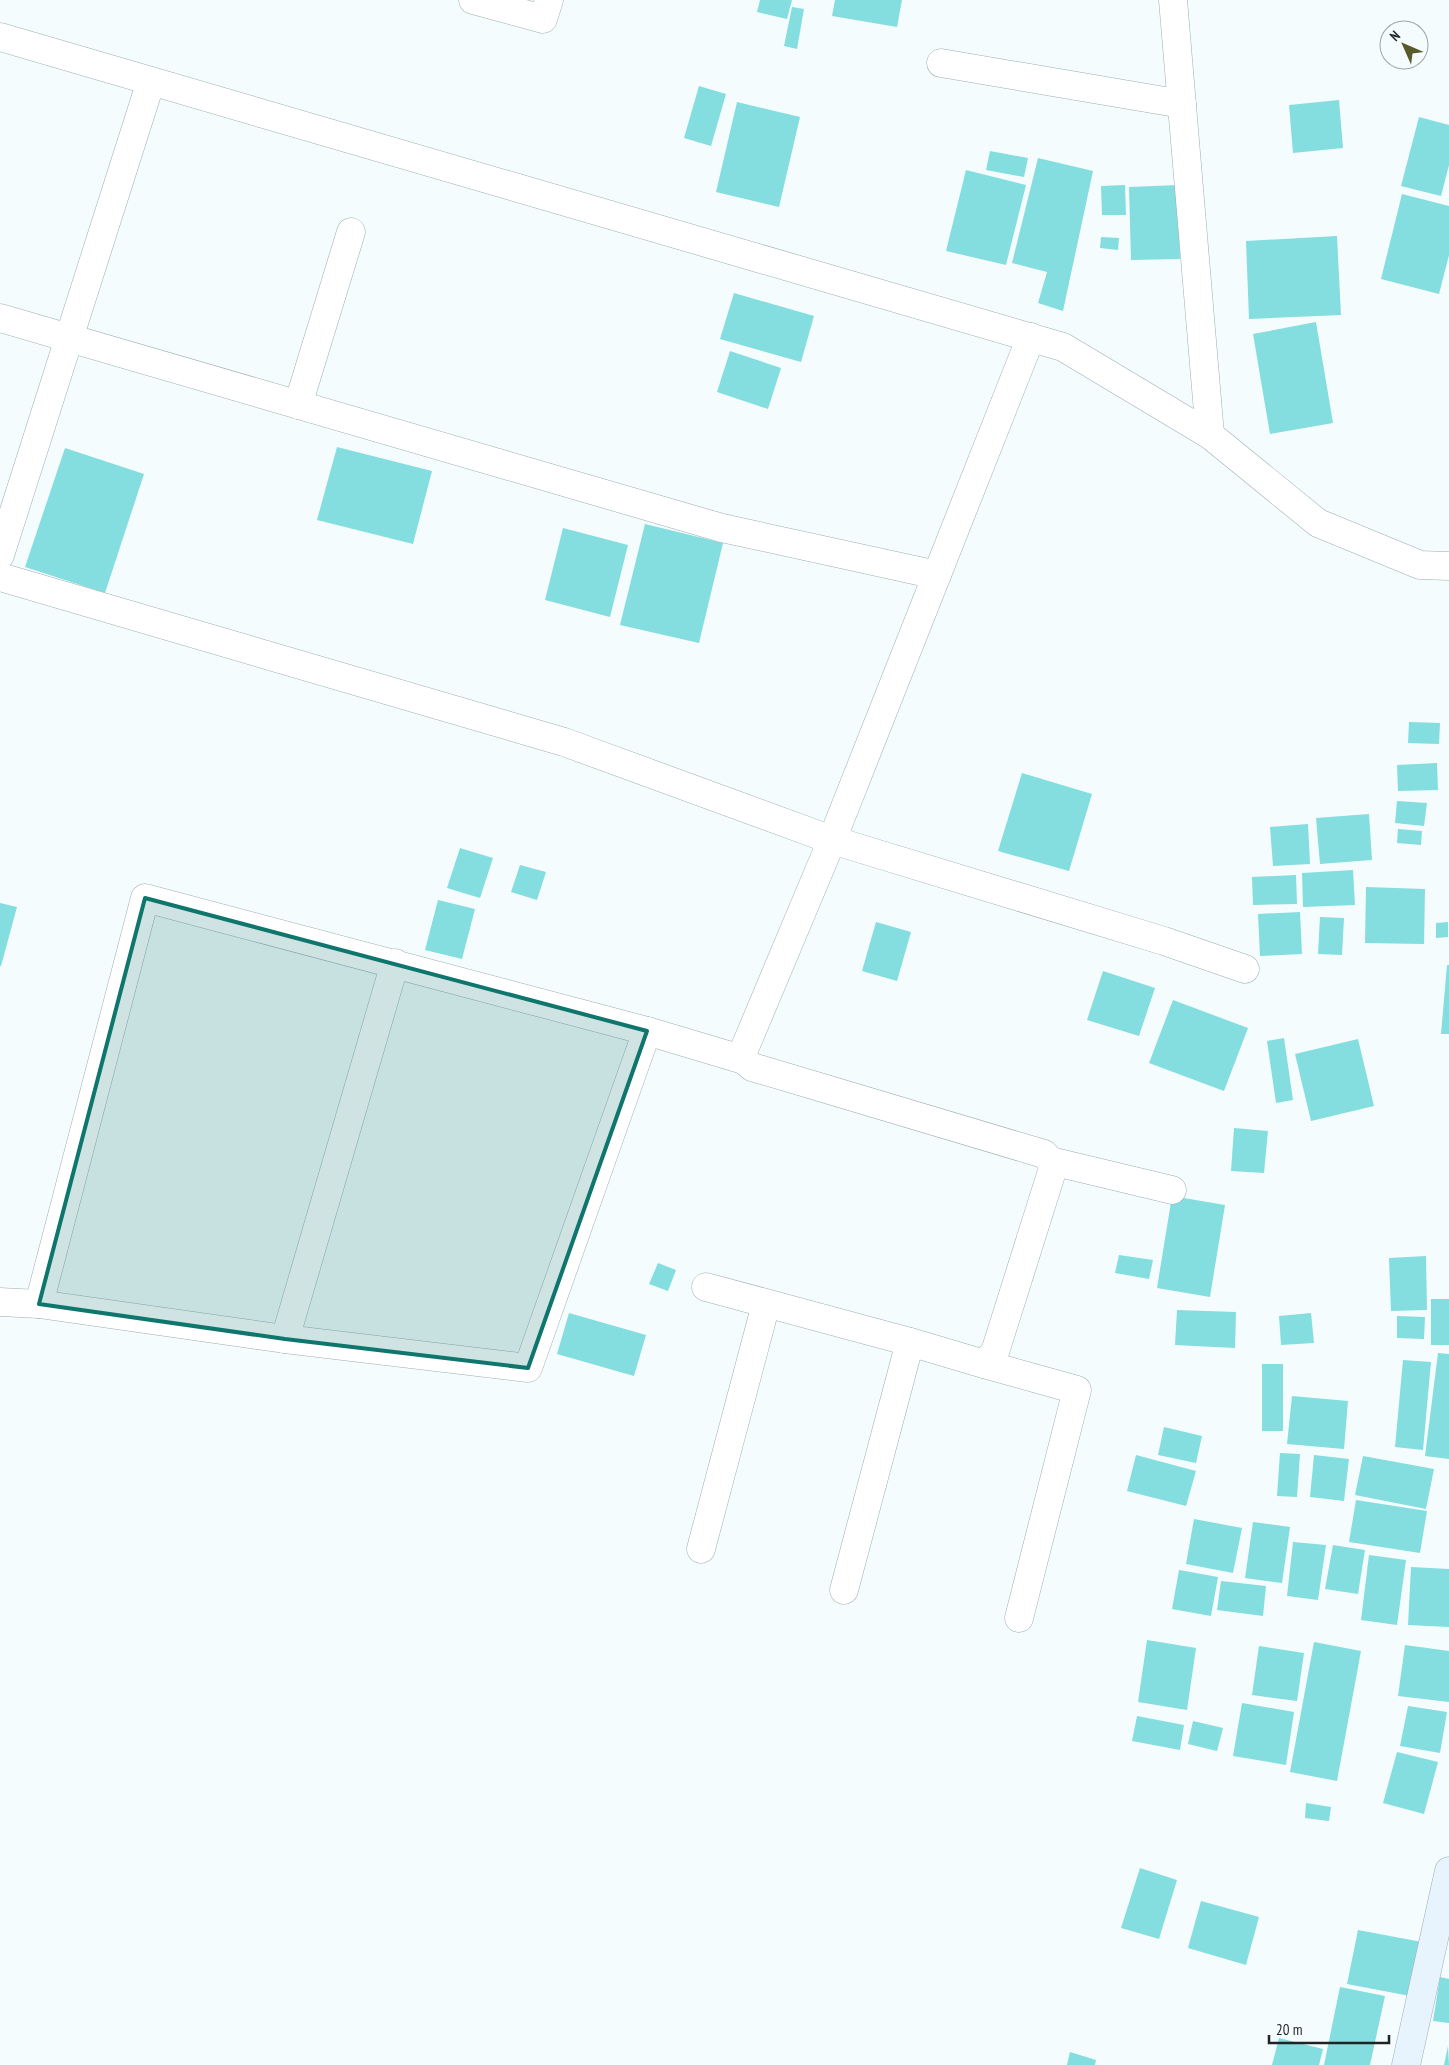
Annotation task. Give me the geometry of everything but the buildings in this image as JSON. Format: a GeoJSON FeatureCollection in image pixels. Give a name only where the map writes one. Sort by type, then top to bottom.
{"type":"FeatureCollection","features":[{"type":"Feature","properties":{"kind":"street"},"geometry":{"type":"LineString","coordinates":[[473,0],[544,19],[549,0]]}},
{"type":"Feature","properties":{"kind":"street"},"geometry":{"type":"LineString","coordinates":[[1173,0],[1210,435]]}},
{"type":"Feature","properties":{"kind":"street"},"geometry":{"type":"LineString","coordinates":[[0,37],[1063,347],[1210,435],[1318,524],[1420,565],[1449,566]]}},
{"type":"Feature","properties":{"kind":"street"},"geometry":{"type":"LineString","coordinates":[[941,63],[1182,104]]}},
{"type":"Feature","properties":{"kind":"street"},"geometry":{"type":"LineString","coordinates":[[0,555],[151,81]]}},
{"type":"Feature","properties":{"kind":"street"},"geometry":{"type":"LineString","coordinates":[[298,405],[351,232]]}},
{"type":"Feature","properties":{"kind":"street"},"geometry":{"type":"LineString","coordinates":[[0,318],[722,528],[937,574]]}},
{"type":"Feature","properties":{"kind":"street"},"geometry":{"type":"LineString","coordinates":[[744,1060],[743,1052],[832,840],[1031,337]]}},
{"type":"Feature","properties":{"kind":"street"},"geometry":{"type":"LineString","coordinates":[[0,577],[564,742],[832,840],[1164,941],[1245,969]]}},
{"type":"Feature","properties":{"kind":"street"},"geometry":{"type":"LineString","coordinates":[[39,1304],[145,898],[647,1030],[744,1060],[752,1067],[1044,1154],[1051,1161],[1053,1168],[995,1352],[984,1364]]}},
{"type":"Feature","properties":{"kind":"street"},"geometry":{"type":"LineString","coordinates":[[286,1339],[395,963]]}},
{"type":"Feature","properties":{"kind":"street"},"geometry":{"type":"LineString","coordinates":[[0,1302],[39,1304],[286,1339],[528,1368],[647,1030]]}},
{"type":"Feature","properties":{"kind":"street"},"geometry":{"type":"LineString","coordinates":[[1051,1161],[1172,1190]]}},
{"type":"Feature","properties":{"kind":"street"},"geometry":{"type":"LineString","coordinates":[[706,1287],[910,1342],[1077,1390],[1019,1618]]}},
{"type":"Feature","properties":{"kind":"street"},"geometry":{"type":"LineString","coordinates":[[701,1548],[766,1304]]}},
{"type":"Feature","properties":{"kind":"street"},"geometry":{"type":"LineString","coordinates":[[844,1590],[910,1342]]}},
{"type":"Feature","properties":{"kind":"street"},"geometry":{"type":"LineString","coordinates":[[1406,2065],[1449,1871]]}},
{"type":"Feature","properties":{"kind":"highlighted area"},"geometry":{"type":"Polygon","coordinates":[[[145,898],[647,1031],[528,1368],[285,1339],[39,1304],[145,898]]]}}]}
